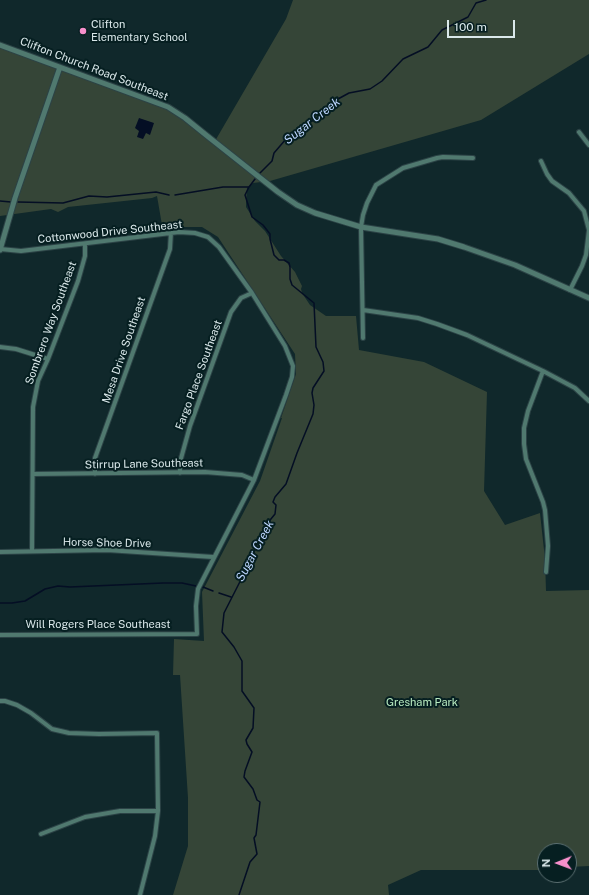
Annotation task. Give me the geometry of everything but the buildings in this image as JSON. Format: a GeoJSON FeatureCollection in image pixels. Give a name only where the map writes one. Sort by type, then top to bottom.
{"type":"FeatureCollection","features":[{"type":"Feature","properties":{"kind":"street","name":"Clifton Church Road Southeast"},"geometry":{"type":"LineString","coordinates":[[0,45],[168,108],[186,118],[272,187],[297,205],[315,213],[362,227],[438,240],[464,247],[515,265],[589,298]]}},
{"type":"Feature","properties":{"kind":"street"},"geometry":{"type":"LineString","coordinates":[[0,250],[15,198],[60,67]]}},
{"type":"Feature","properties":{"kind":"street"},"geometry":{"type":"LineString","coordinates":[[579,132],[589,145]]}},
{"type":"Feature","properties":{"kind":"street"},"geometry":{"type":"LineString","coordinates":[[363,338],[363,215],[376,185],[403,168],[443,157],[473,158]]}},
{"type":"Feature","properties":{"kind":"street"},"geometry":{"type":"LineString","coordinates":[[541,161],[552,181],[569,193],[584,210],[589,230],[587,256],[570,290]]}},
{"type":"Feature","properties":{"kind":"street"},"geometry":{"type":"LineString","coordinates":[[584,210],[589,208]]}},
{"type":"Feature","properties":{"kind":"street","name":"Cottonwood Drive Southeast"},"geometry":{"type":"LineString","coordinates":[[0,250],[21,251],[171,232],[195,232],[214,241],[252,293],[285,346],[293,366],[292,377],[254,480],[213,557],[198,589],[196,606],[197,634]]}},
{"type":"Feature","properties":{"kind":"street","name":"Mesa Drive Southeast"},"geometry":{"type":"LineString","coordinates":[[95,474],[95,458],[170,249],[171,232]]}},
{"type":"Feature","properties":{"kind":"street","name":"Sombrero Way Southeast"},"geometry":{"type":"LineString","coordinates":[[32,552],[33,407],[38,381],[78,281],[85,256],[85,244]]}},
{"type":"Feature","properties":{"kind":"street","name":"Fargo Place Southeast"},"geometry":{"type":"LineString","coordinates":[[180,473],[182,450],[231,312],[241,298],[252,293]]}},
{"type":"Feature","properties":{"kind":"street"},"geometry":{"type":"LineString","coordinates":[[363,310],[418,318],[437,324],[503,351],[543,371],[575,388],[589,401]]}},
{"type":"Feature","properties":{"kind":"street"},"geometry":{"type":"LineString","coordinates":[[0,347],[16,349],[48,359]]}},
{"type":"Feature","properties":{"kind":"street"},"geometry":{"type":"LineString","coordinates":[[543,371],[528,411],[524,428],[524,444],[526,459],[546,510],[548,546],[546,572]]}},
{"type":"Feature","properties":{"kind":"street","name":"Stirrup Lane Southeast"},"geometry":{"type":"LineString","coordinates":[[33,474],[231,474],[242,475],[254,480]]}},
{"type":"Feature","properties":{"kind":"street","name":"Horse Shoe Drive"},"geometry":{"type":"LineString","coordinates":[[0,552],[107,550],[213,557]]}},
{"type":"Feature","properties":{"kind":"street","name":"Will Rogers Place Southeast"},"geometry":{"type":"LineString","coordinates":[[0,635],[197,634]]}},
{"type":"Feature","properties":{"kind":"street"},"geometry":{"type":"LineString","coordinates":[[0,702],[5,701],[17,705],[31,713],[52,729],[69,733],[157,733],[158,811],[155,836],[140,895]]}},
{"type":"Feature","properties":{"kind":"street"},"geometry":{"type":"LineString","coordinates":[[41,834],[85,817],[120,811],[158,811]]}},
{"type":"Feature","properties":{"kind":"green space","name":"Gresham Park"},"geometry":{"type":"Polygon","coordinates":[[[293,0],[589,0],[589,54],[481,120],[270,181],[253,183],[247,188],[246,207],[255,221],[265,231],[281,256],[295,272],[302,286],[302,293],[310,305],[326,316],[356,316],[359,350],[424,362],[487,392],[484,491],[505,525],[540,513],[545,559],[546,591],[589,590],[589,866],[577,867],[577,843],[537,843],[537,870],[421,870],[388,885],[389,895],[173,895],[188,846],[188,798],[180,675],[173,675],[174,639],[204,641],[202,592],[260,481],[296,374],[295,354],[218,237],[202,227],[169,227],[169,225],[162,225],[157,196],[152,198],[68,207],[58,212],[51,209],[0,216],[0,43],[176,111],[215,141],[286,19],[293,0]]]}},
{"type":"Feature","properties":{"kind":"water"},"geometry":{"type":"Polygon","coordinates":[[[139,118],[154,123],[150,135],[146,133],[143,139],[137,137],[139,131],[135,128],[139,118]]]}},
{"type":"Feature","properties":{"kind":"waterway","name":"Sugar Creek"},"geometry":{"type":"LineString","coordinates":[[260,173],[272,161],[274,153],[286,139],[318,117],[338,99],[349,93],[370,89],[382,81],[403,59],[428,47],[442,30],[468,17],[476,3],[486,0]]}},
{"type":"Feature","properties":{"kind":"waterway","name":"Sugar Creek"},"geometry":{"type":"LineString","coordinates":[[239,895],[250,862],[257,854],[254,838],[256,835],[260,802],[257,800],[253,789],[244,777],[252,752],[246,740],[253,728],[254,708],[242,691],[242,661],[234,647],[222,632],[224,613],[252,558],[266,525],[275,514],[276,505],[273,502],[275,497],[286,484],[313,414],[313,388],[324,371],[323,362],[316,347],[314,303],[292,285],[289,263],[284,260],[279,260],[274,255],[270,234],[263,225],[252,217],[245,195],[255,179]]}},
{"type":"Feature","properties":{"kind":"waterway"},"geometry":{"type":"LineString","coordinates":[[175,195],[223,187],[249,187]]}},
{"type":"Feature","properties":{"kind":"waterway"},"geometry":{"type":"LineString","coordinates":[[18,202],[63,203],[89,196],[107,197],[156,192],[169,195]]}},
{"type":"Feature","properties":{"kind":"waterway"},"geometry":{"type":"LineString","coordinates":[[0,201],[11,202]]}},
{"type":"Feature","properties":{"kind":"waterway"},"geometry":{"type":"LineString","coordinates":[[0,603],[25,601],[45,589],[58,586],[70,587],[163,583],[182,583],[196,586]]}},
{"type":"Feature","properties":{"kind":"waterway"},"geometry":{"type":"LineString","coordinates":[[203,587],[213,591]]}},
{"type":"Feature","properties":{"kind":"waterway"},"geometry":{"type":"LineString","coordinates":[[219,593],[231,597]]}},
{"type":"Feature","properties":{"kind":"place","name":"Clifton Elementary School"},"geometry":{"type":"Point","coordinates":[83,31]}}]}
